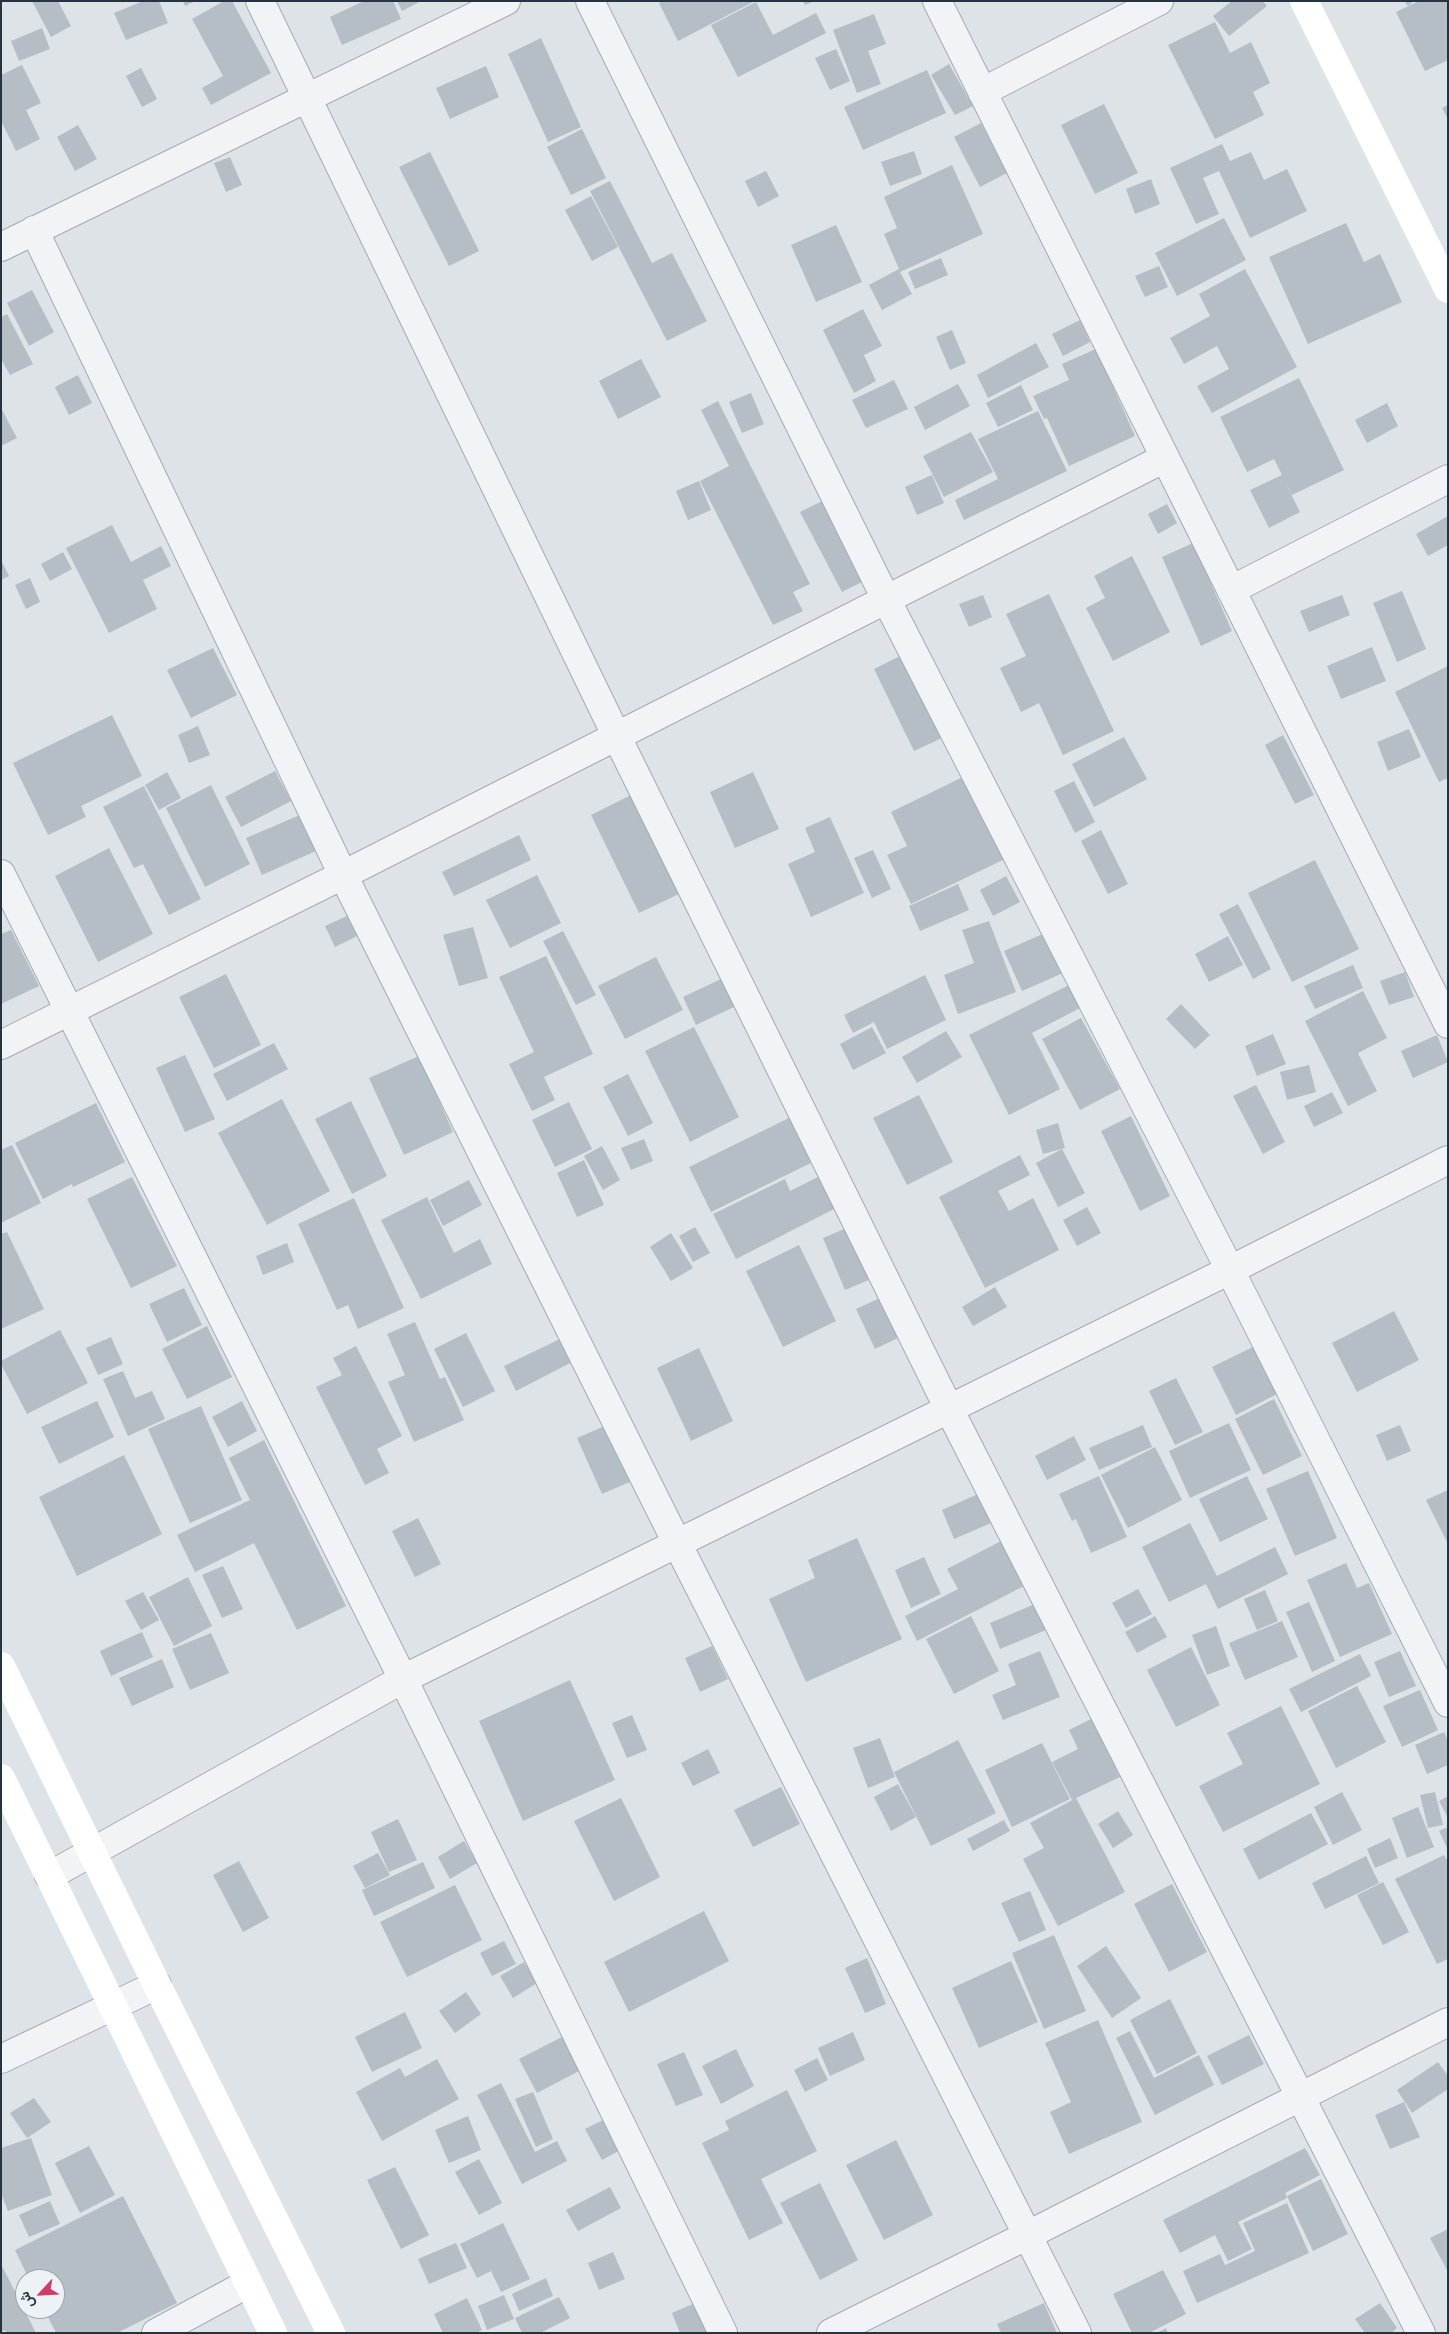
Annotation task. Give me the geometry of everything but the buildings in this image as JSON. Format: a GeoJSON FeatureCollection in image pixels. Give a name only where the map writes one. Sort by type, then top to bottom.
{"type":"FeatureCollection","features":[{"type":"Feature","properties":{"kind":"street"},"geometry":{"type":"LineString","coordinates":[[260,1],[616,736],[949,1409],[1421,2333]]}},
{"type":"Feature","properties":{"kind":"street"},"geometry":{"type":"LineString","coordinates":[[1,247],[506,1]]}},
{"type":"Feature","properties":{"kind":"street"},"geometry":{"type":"LineString","coordinates":[[590,1],[886,599],[1230,1270],[1448,1703]]}},
{"type":"Feature","properties":{"kind":"street"},"geometry":{"type":"LineString","coordinates":[[936,1],[1448,1024]]}},
{"type":"Feature","properties":{"kind":"street"},"geometry":{"type":"LineString","coordinates":[[982,92],[1159,1]]}},
{"type":"Feature","properties":{"kind":"street"},"geometry":{"type":"LineString","coordinates":[[1304,1],[1448,288]]}},
{"type":"Feature","properties":{"kind":"street"},"geometry":{"type":"LineString","coordinates":[[34,230],[343,875],[677,1543],[1078,2333]]}},
{"type":"Feature","properties":{"kind":"street"},"geometry":{"type":"LineString","coordinates":[[1,1045],[343,875],[1165,458]]}},
{"type":"Feature","properties":{"kind":"street"},"geometry":{"type":"LineString","coordinates":[[1231,590],[1448,479]]}},
{"type":"Feature","properties":{"kind":"street"},"geometry":{"type":"LineString","coordinates":[[1,874],[403,1679],[724,2333]]}},
{"type":"Feature","properties":{"kind":"street"},"geometry":{"type":"LineString","coordinates":[[49,1876],[403,1679],[1230,1270],[1448,1160]]}},
{"type":"Feature","properties":{"kind":"street"},"geometry":{"type":"LineString","coordinates":[[1,1666],[157,1985],[331,2333]]}},
{"type":"Feature","properties":{"kind":"street"},"geometry":{"type":"LineString","coordinates":[[1,1778],[114,2006],[247,2284],[273,2333]]}},
{"type":"Feature","properties":{"kind":"street"},"geometry":{"type":"LineString","coordinates":[[1,2059],[157,1985]]}},
{"type":"Feature","properties":{"kind":"street"},"geometry":{"type":"LineString","coordinates":[[831,2333],[1028,2236],[1448,2022]]}},
{"type":"Feature","properties":{"kind":"street"},"geometry":{"type":"LineString","coordinates":[[156,2333],[247,2284]]}}]}
